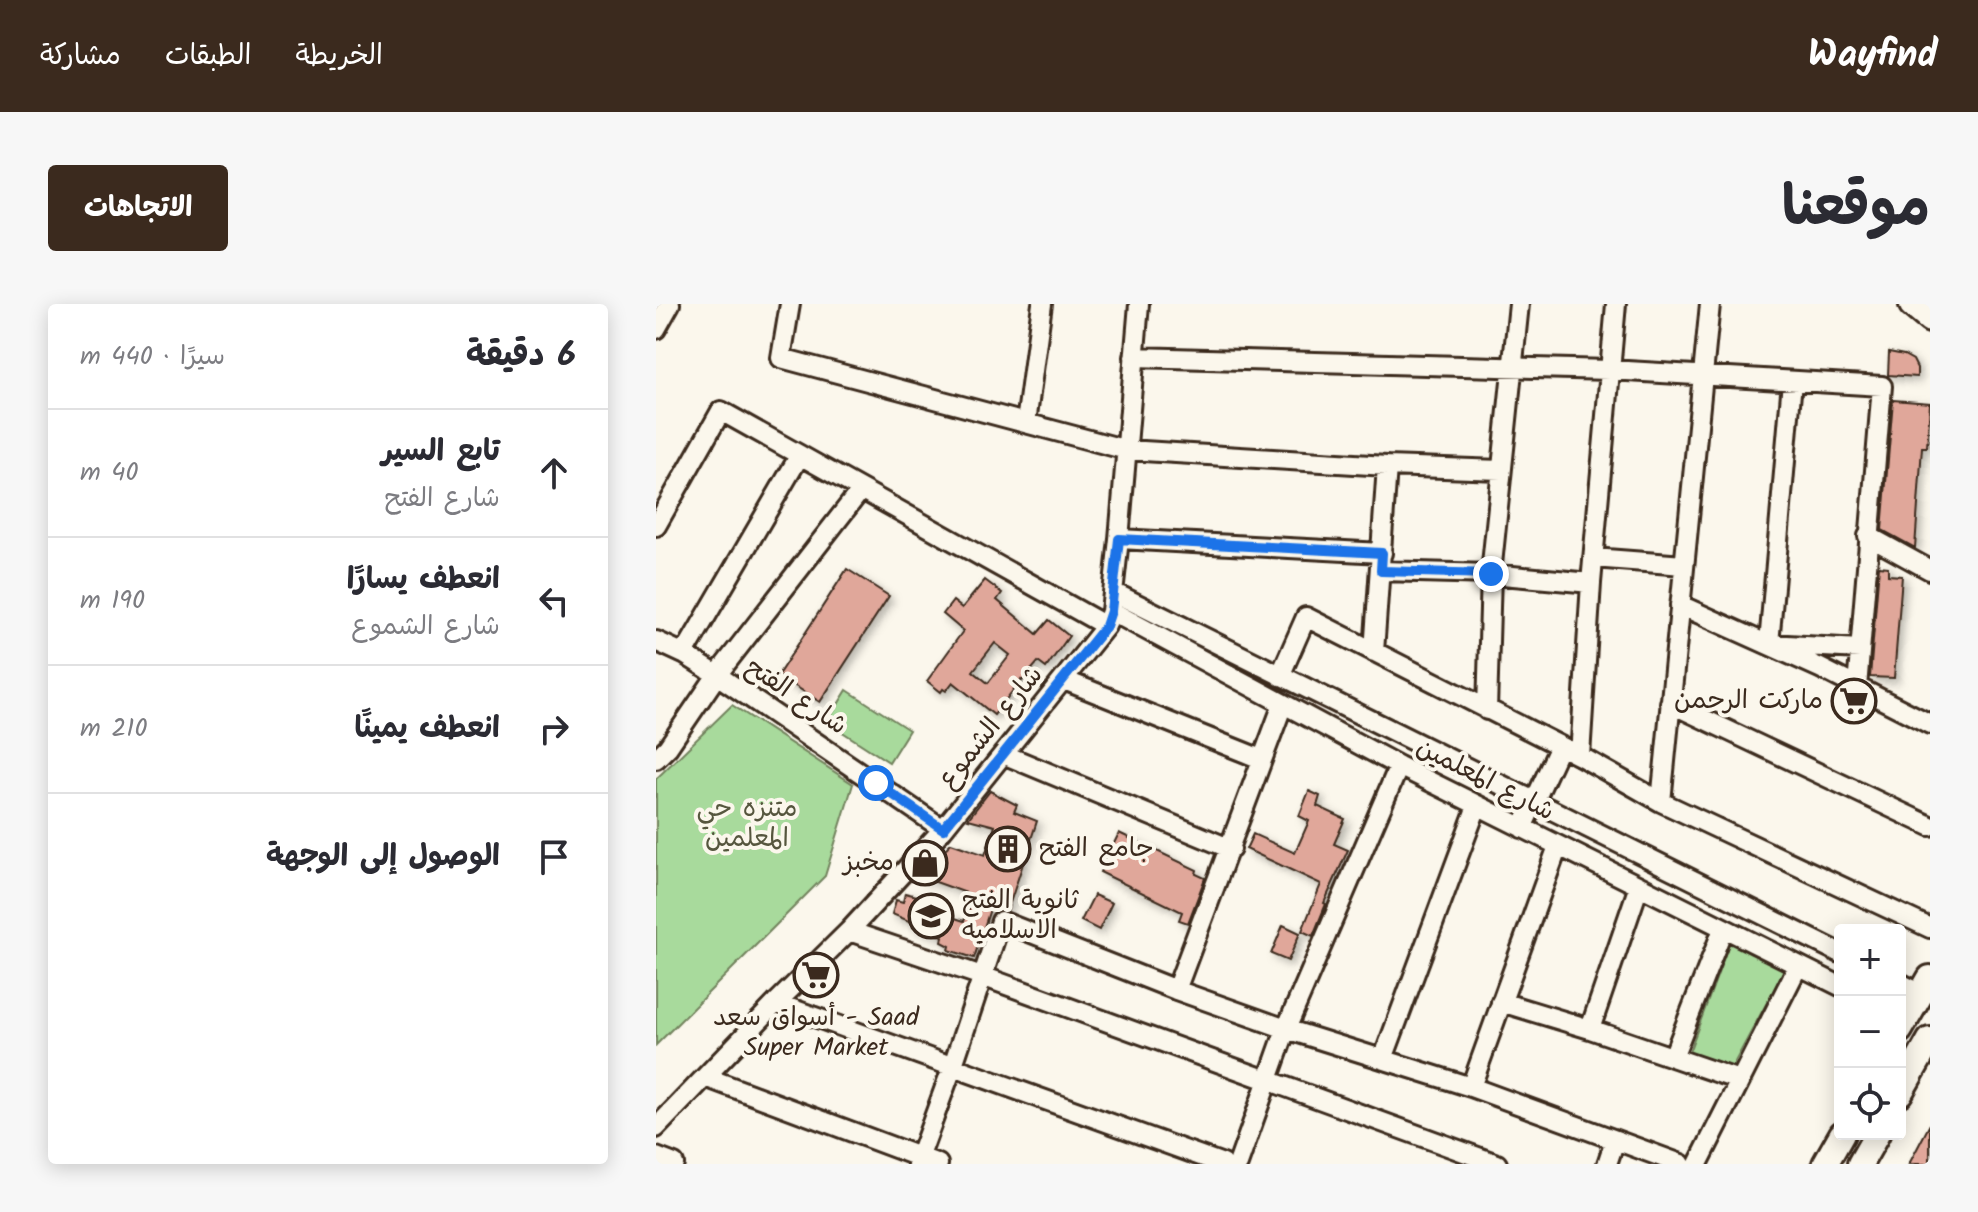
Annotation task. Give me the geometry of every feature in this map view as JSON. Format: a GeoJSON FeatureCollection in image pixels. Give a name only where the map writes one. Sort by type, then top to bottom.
{"type":"FeatureCollection","features":[{"type":"Feature","properties":{"kind":"main road"},"geometry":{"type":"LineString","coordinates":[[1910,304],[1930,309]]}},
{"type":"Feature","properties":{"kind":"main road"},"geometry":{"type":"LineString","coordinates":[[1910,304],[1930,320]]}},
{"type":"Feature","properties":{"kind":"main road"},"geometry":{"type":"LineString","coordinates":[[1906,1011],[1917,985]]}},
{"type":"Feature","properties":{"kind":"main road"},"geometry":{"type":"LineString","coordinates":[[1906,1082],[1930,1040]]}},
{"type":"Feature","properties":{"kind":"main road"},"geometry":{"type":"LineString","coordinates":[[1825,1164],[1839,1140]]}},
{"type":"Feature","properties":{"kind":"main road"},"geometry":{"type":"LineString","coordinates":[[1860,1164],[1874,1140]]}},
{"type":"Feature","properties":{"kind":"street"},"geometry":{"type":"LineString","coordinates":[[656,329],[670,304]]}},
{"type":"Feature","properties":{"kind":"street"},"geometry":{"type":"LineString","coordinates":[[790,304],[781,358],[1127,450],[1501,470]]}},
{"type":"Feature","properties":{"kind":"street"},"geometry":{"type":"LineString","coordinates":[[1026,423],[1042,304]]}},
{"type":"Feature","properties":{"kind":"street"},"geometry":{"type":"LineString","coordinates":[[656,526],[721,411],[860,491],[1110,610],[1139,304]]}},
{"type":"Feature","properties":{"kind":"street"},"geometry":{"type":"LineString","coordinates":[[1487,710],[1491,574],[1519,304]]}},
{"type":"Feature","properties":{"kind":"street"},"geometry":{"type":"LineString","coordinates":[[1580,756],[1591,583],[1616,304]]}},
{"type":"Feature","properties":{"kind":"street"},"geometry":{"type":"LineString","coordinates":[[1661,802],[1710,304]]}},
{"type":"Feature","properties":{"kind":"street"},"geometry":{"type":"LineString","coordinates":[[1134,357],[1610,370],[1882,386],[1857,688]]}},
{"type":"Feature","properties":{"kind":"street"},"geometry":{"type":"LineString","coordinates":[[1769,644],[1792,381]]}},
{"type":"Feature","properties":{"kind":"street"},"geometry":{"type":"LineString","coordinates":[[684,654],[800,455]]}},
{"type":"Feature","properties":{"kind":"street"},"geometry":{"type":"LineString","coordinates":[[1374,652],[1387,466]]}},
{"type":"Feature","properties":{"kind":"street"},"geometry":{"type":"LineString","coordinates":[[660,749],[860,491]]}},
{"type":"Feature","properties":{"kind":"street"},"geometry":{"type":"LineString","coordinates":[[1868,536],[1930,570]]}},
{"type":"Feature","properties":{"kind":"street"},"geometry":{"type":"LineString","coordinates":[[1119,539],[1591,583]]}},
{"type":"Feature","properties":{"kind":"street"},"geometry":{"type":"LineString","coordinates":[[1593,558],[1684,565]]}},
{"type":"Feature","properties":{"kind":"street"},"geometry":{"type":"LineString","coordinates":[[1680,605],[1769,644],[1930,724]]}},
{"type":"Feature","properties":{"kind":"street","name":"شارع المعلمين"},"geometry":{"type":"LineString","coordinates":[[1110,610],[1280,676],[1834,950]]}},
{"type":"Feature","properties":{"kind":"street","name":"شارع المعلمين"},"geometry":{"type":"LineString","coordinates":[[1110,610],[1399,766],[1834,983]]}},
{"type":"Feature","properties":{"kind":"street","name":"شارع الشموع"},"geometry":{"type":"LineString","coordinates":[[656,1128],[849,931],[943,829],[1064,680],[1110,610]]}},
{"type":"Feature","properties":{"kind":"street"},"geometry":{"type":"LineString","coordinates":[[1280,676],[1306,617],[1580,756],[1661,802],[1930,928]]}},
{"type":"Feature","properties":{"kind":"street","name":"شارع الفتح"},"geometry":{"type":"LineString","coordinates":[[656,641],[717,675],[943,829]]}},
{"type":"Feature","properties":{"kind":"street"},"geometry":{"type":"LineString","coordinates":[[1769,644],[1860,649]]}},
{"type":"Feature","properties":{"kind":"street"},"geometry":{"type":"LineString","coordinates":[[1064,680],[1261,759]]}},
{"type":"Feature","properties":{"kind":"street"},"geometry":{"type":"LineString","coordinates":[[1670,703],[1930,826]]}},
{"type":"Feature","properties":{"kind":"street"},"geometry":{"type":"LineString","coordinates":[[1176,990],[1283,704]]}},
{"type":"Feature","properties":{"kind":"street"},"geometry":{"type":"LineString","coordinates":[[1522,828],[1560,746]]}},
{"type":"Feature","properties":{"kind":"street"},"geometry":{"type":"LineString","coordinates":[[1003,754],[1231,849]]}},
{"type":"Feature","properties":{"kind":"street"},"geometry":{"type":"LineString","coordinates":[[1238,1164],[1286,1029],[1399,766]]}},
{"type":"Feature","properties":{"kind":"street"},"geometry":{"type":"LineString","coordinates":[[1383,1059],[1477,806]]}},
{"type":"Feature","properties":{"kind":"street"},"geometry":{"type":"LineString","coordinates":[[1471,1087],[1558,846]]}},
{"type":"Feature","properties":{"kind":"street"},"geometry":{"type":"LineString","coordinates":[[1590,1029],[1639,886]]}},
{"type":"Feature","properties":{"kind":"street"},"geometry":{"type":"LineString","coordinates":[[918,1161],[1001,921],[1176,990],[1286,1029],[1471,1087],[1681,1164]]}},
{"type":"Feature","properties":{"kind":"street"},"geometry":{"type":"LineString","coordinates":[[1673,1057],[1723,929]]}},
{"type":"Feature","properties":{"kind":"street"},"geometry":{"type":"LineString","coordinates":[[849,931],[982,976],[1497,1164]]}},
{"type":"Feature","properties":{"kind":"street"},"geometry":{"type":"LineString","coordinates":[[1698,1164],[1798,966]]}},
{"type":"Feature","properties":{"kind":"street"},"geometry":{"type":"LineString","coordinates":[[1501,1002],[1739,1080]]}},
{"type":"Feature","properties":{"kind":"street"},"geometry":{"type":"LineString","coordinates":[[776,1003],[1223,1164]]}},
{"type":"Feature","properties":{"kind":"street"},"geometry":{"type":"LineString","coordinates":[[705,1077],[918,1161],[938,1164]]}},
{"type":"Feature","properties":{"kind":"street"},"geometry":{"type":"LineString","coordinates":[[1607,1164],[1615,1140]]}},
{"type":"Feature","properties":{"kind":"street"},"geometry":{"type":"LineString","coordinates":[[656,1157],[674,1164]]}},
{"type":"Feature","properties":{"kind":"green space"},"geometry":{"type":"Polygon","coordinates":[[[847,690],[909,730],[889,762],[827,722],[847,690]]]}},
{"type":"Feature","properties":{"kind":"green space","name":"متنزه حي المعلمين"},"geometry":{"type":"Polygon","coordinates":[[[732,705],[853,784],[825,876],[656,1045],[656,779],[732,705]]]}},
{"type":"Feature","properties":{"kind":"green space"},"geometry":{"type":"Polygon","coordinates":[[[1730,941],[1785,969],[1730,1071],[1688,1055],[1730,941]]]}},
{"type":"Feature","properties":{"kind":"building"},"geometry":{"type":"Polygon","coordinates":[[[1889,352],[1913,360],[1917,377],[1888,375],[1889,352]]]}},
{"type":"Feature","properties":{"kind":"building"},"geometry":{"type":"Polygon","coordinates":[[[1893,400],[1930,403],[1927,447],[1922,447],[1915,548],[1882,530],[1893,400]]]}},
{"type":"Feature","properties":{"kind":"building"},"geometry":{"type":"Polygon","coordinates":[[[1879,566],[1888,567],[1888,575],[1902,576],[1894,678],[1870,677],[1879,566]]]}},
{"type":"Feature","properties":{"kind":"building"},"geometry":{"type":"Polygon","coordinates":[[[847,569],[889,596],[820,702],[778,675],[847,569]]]}},
{"type":"Feature","properties":{"kind":"building"},"geometry":{"type":"Polygon","coordinates":[[[985,580],[1002,593],[997,600],[1037,634],[1049,620],[1069,636],[1046,668],[1038,662],[994,715],[953,682],[946,691],[943,689],[941,692],[927,681],[963,631],[943,614],[953,601],[962,608],[985,580]],[[995,643],[973,671],[988,683],[1010,655],[995,643]]]}},
{"type":"Feature","properties":{"kind":"building","name":"جامع الفتح"},"geometry":{"type":"Polygon","coordinates":[[[990,791],[1017,805],[1014,812],[1037,821],[1008,909],[992,903],[974,958],[949,950],[950,946],[942,942],[943,936],[913,927],[914,923],[892,914],[896,900],[903,902],[905,893],[925,898],[922,907],[964,921],[975,896],[919,876],[951,843],[985,855],[995,826],[968,819],[990,791]]]}},
{"type":"Feature","properties":{"kind":"building"},"geometry":{"type":"Polygon","coordinates":[[[1309,791],[1320,796],[1317,806],[1345,819],[1334,844],[1348,850],[1313,936],[1302,931],[1321,884],[1246,849],[1253,834],[1295,853],[1309,821],[1299,816],[1309,791]]]}},
{"type":"Feature","properties":{"kind":"building"},"geometry":{"type":"Polygon","coordinates":[[[1119,833],[1197,870],[1196,874],[1205,878],[1188,923],[1179,920],[1182,912],[1100,872],[1119,833]]]}},
{"type":"Feature","properties":{"kind":"building"},"geometry":{"type":"Polygon","coordinates":[[[1094,895],[1112,903],[1099,930],[1081,921],[1094,895]]]}},
{"type":"Feature","properties":{"kind":"building"},"geometry":{"type":"Polygon","coordinates":[[[1283,925],[1300,933],[1288,961],[1271,954],[1283,925]]]}},
{"type":"Feature","properties":{"kind":"building"},"geometry":{"type":"Polygon","coordinates":[[[1930,1124],[1930,1164],[1909,1164],[1930,1124]]]}},
{"type":"Feature","properties":{"kind":"place","name":"ماركت الرحمن"},"geometry":{"type":"Point","coordinates":[1854,701]}},
{"type":"Feature","properties":{"kind":"place","name":"جامع الفتح"},"geometry":{"type":"Point","coordinates":[1008,849]}},
{"type":"Feature","properties":{"kind":"place","name":"مخبز"},"geometry":{"type":"Point","coordinates":[925,863]}},
{"type":"Feature","properties":{"kind":"place","name":"ثانوية الفتح الاسلاميه"},"geometry":{"type":"Point","coordinates":[931,916]}},
{"type":"Feature","properties":{"kind":"place","name":"أسواق سعد - Saad Super Market"},"geometry":{"type":"Point","coordinates":[816,975]}},
{"type":"Feature","properties":{"kind":"route"},"geometry":{"type":"LineString","coordinates":[[876,783],[943,829],[1106,626],[1111,611],[1119,539],[1382,553],[1381,571],[1491,574]]}}]}
